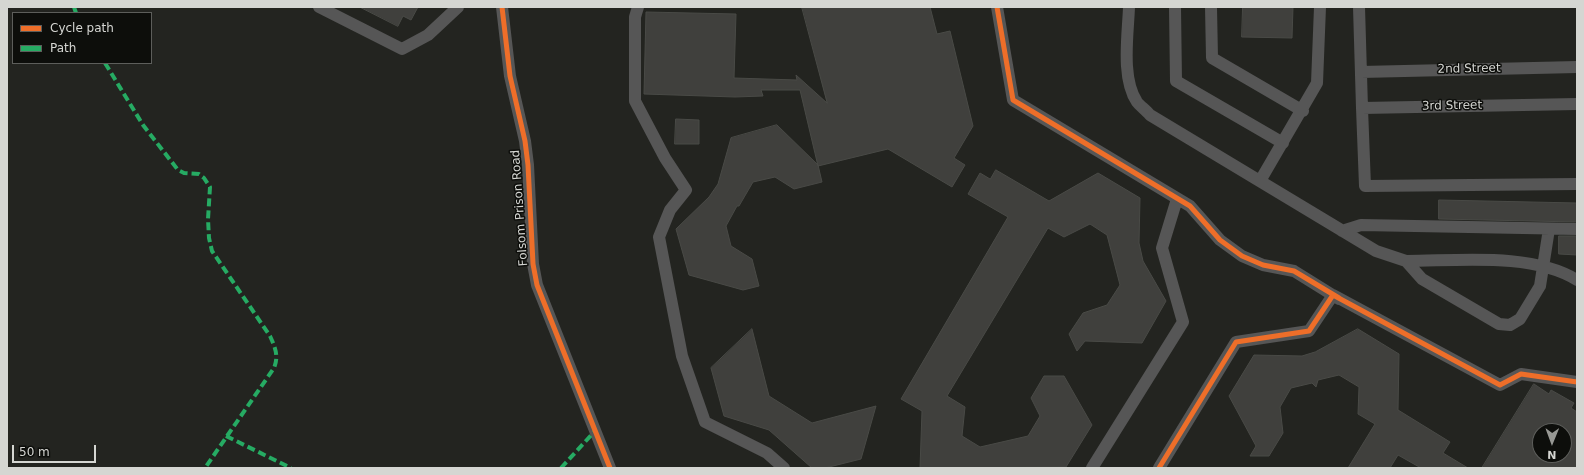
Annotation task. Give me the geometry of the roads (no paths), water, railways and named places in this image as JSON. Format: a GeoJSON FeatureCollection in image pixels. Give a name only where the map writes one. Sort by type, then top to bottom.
{"type":"FeatureCollection","features":[{"type":"Feature","properties":{"kind":"street"},"geometry":{"type":"LineString","coordinates":[[319,7],[402,49],[428,35],[458,7]]}},
{"type":"Feature","properties":{"kind":"street","name":"Folsom Prison Road"},"geometry":{"type":"LineString","coordinates":[[502,7],[510,76],[528,159],[533,264],[538,285],[610,468]]}},
{"type":"Feature","properties":{"kind":"street"},"geometry":{"type":"LineString","coordinates":[[638,7],[635,17],[635,101],[665,158],[686,190],[670,210],[659,237],[682,356],[705,422],[767,453],[784,468]]}},
{"type":"Feature","properties":{"kind":"street"},"geometry":{"type":"LineString","coordinates":[[997,7],[1014,100],[1190,206],[1220,240],[1242,256],[1263,265],[1294,271],[1340,299]]}},
{"type":"Feature","properties":{"kind":"street"},"geometry":{"type":"LineString","coordinates":[[1129,7],[1128,72],[1130,88],[1137,102],[1150,114],[1376,251],[1406,261],[1517,261],[1544,266],[1577,280]]}},
{"type":"Feature","properties":{"kind":"street"},"geometry":{"type":"LineString","coordinates":[[1175,7],[1176,81],[1284,143]]}},
{"type":"Feature","properties":{"kind":"street"},"geometry":{"type":"LineString","coordinates":[[1211,7],[1212,58],[1303,111]]}},
{"type":"Feature","properties":{"kind":"street"},"geometry":{"type":"LineString","coordinates":[[1260,181],[1303,111],[1317,83],[1320,7]]}},
{"type":"Feature","properties":{"kind":"street"},"geometry":{"type":"LineString","coordinates":[[1359,7],[1365,186],[1577,184]]}},
{"type":"Feature","properties":{"kind":"street","name":"2nd Street"},"geometry":{"type":"LineString","coordinates":[[1361,72],[1577,67]]}},
{"type":"Feature","properties":{"kind":"street","name":"3rd Street"},"geometry":{"type":"LineString","coordinates":[[1362,108],[1577,104]]}},
{"type":"Feature","properties":{"kind":"street"},"geometry":{"type":"LineString","coordinates":[[1092,468],[1183,322],[1162,248],[1177,198]]}},
{"type":"Feature","properties":{"kind":"street"},"geometry":{"type":"LineString","coordinates":[[1342,231],[1361,225],[1577,229]]}},
{"type":"Feature","properties":{"kind":"street"},"geometry":{"type":"LineString","coordinates":[[1406,261],[1422,279],[1499,324],[1510,325],[1520,319],[1540,286],[1549,229]]}},
{"type":"Feature","properties":{"kind":"street"},"geometry":{"type":"LineString","coordinates":[[1159,468],[1236,342],[1309,331],[1333,295],[1500,385],[1521,374],[1577,382]]}}]}
